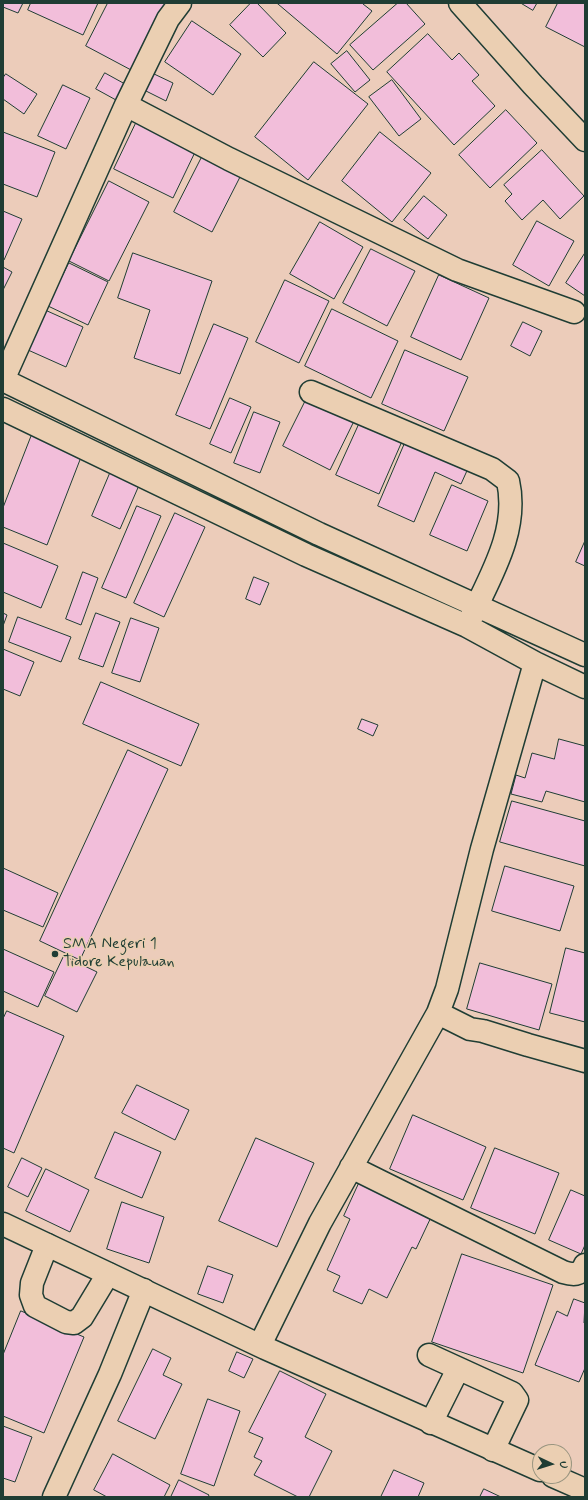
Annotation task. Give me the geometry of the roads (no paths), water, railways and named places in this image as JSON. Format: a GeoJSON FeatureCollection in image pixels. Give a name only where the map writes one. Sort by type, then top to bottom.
{"type":"FeatureCollection","features":[{"type":"Feature","properties":{"kind":"main road"},"geometry":{"type":"LineString","coordinates":[[180,3],[168,19],[126,105],[3,380],[312,530],[585,655]]}},
{"type":"Feature","properties":{"kind":"main road"},"geometry":{"type":"LineString","coordinates":[[460,3],[533,85],[585,140]]}},
{"type":"Feature","properties":{"kind":"main road"},"geometry":{"type":"LineString","coordinates":[[126,105],[229,159],[457,270],[574,312]]}},
{"type":"Feature","properties":{"kind":"main road"},"geometry":{"type":"LineString","coordinates":[[311,392],[492,469],[508,481],[511,495],[510,519],[500,558],[467,626]]}},
{"type":"Feature","properties":{"kind":"main road"},"geometry":{"type":"LineString","coordinates":[[3,409],[306,555],[467,626],[535,664],[585,687]]}},
{"type":"Feature","properties":{"kind":"main road"},"geometry":{"type":"LineString","coordinates":[[260,1345],[320,1223],[438,1013],[447,989],[482,849],[535,664]]}},
{"type":"Feature","properties":{"kind":"main road"},"geometry":{"type":"LineString","coordinates":[[438,1013],[470,1029],[483,1031],[585,1061]]}},
{"type":"Feature","properties":{"kind":"main road"},"geometry":{"type":"LineString","coordinates":[[351,1167],[563,1272],[577,1274],[583,1271],[585,1265]]}},
{"type":"Feature","properties":{"kind":"main road"},"geometry":{"type":"LineString","coordinates":[[3,1224],[260,1345],[431,1423],[532,1467]]}},
{"type":"Feature","properties":{"kind":"main road"},"geometry":{"type":"LineString","coordinates":[[47,1245],[32,1283],[30,1294],[35,1306],[66,1322],[74,1323],[82,1317],[108,1274]]}},
{"type":"Feature","properties":{"kind":"main road"},"geometry":{"type":"LineString","coordinates":[[54,1497],[110,1374],[144,1290]]}},
{"type":"Feature","properties":{"kind":"main road"},"geometry":{"type":"LineString","coordinates":[[429,1355],[512,1393],[517,1400],[493,1450]]}},
{"type":"Feature","properties":{"kind":"main road"},"geometry":{"type":"LineString","coordinates":[[431,1423],[458,1369]]}},
{"type":"Feature","properties":{"kind":"main road"},"geometry":{"type":"LineString","coordinates":[[571,1484],[585,1490]]}},
{"type":"Feature","properties":{"kind":"place","name":"SMA Negeri 1 Tidore Kepulauan"},"geometry":{"type":"Point","coordinates":[55,954]}}]}
